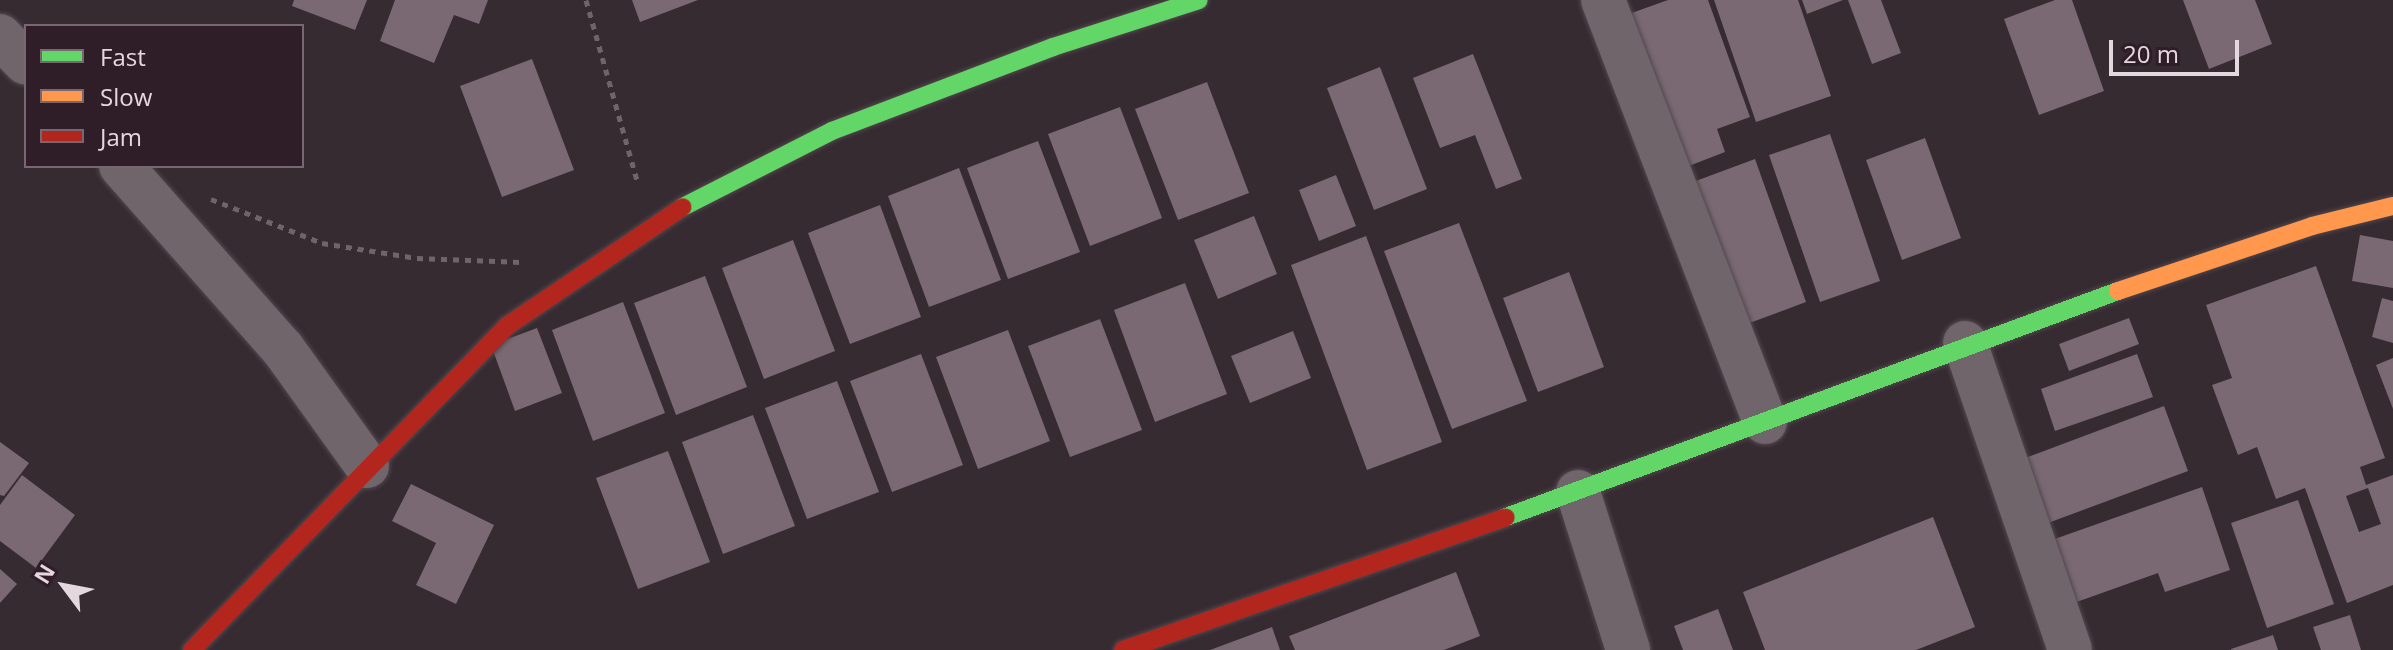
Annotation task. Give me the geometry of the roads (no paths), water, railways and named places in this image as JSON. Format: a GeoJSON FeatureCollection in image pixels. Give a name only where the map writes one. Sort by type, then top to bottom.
{"type":"FeatureCollection","features":[{"type":"Feature","properties":{"kind":"street"},"geometry":{"type":"LineString","coordinates":[[192,650],[367,466],[507,326],[650,224],[832,131],[1053,47],[1199,0]]}},
{"type":"Feature","properties":{"kind":"street"},"geometry":{"type":"LineString","coordinates":[[1603,0],[1765,422]]}},
{"type":"Feature","properties":{"kind":"street"},"geometry":{"type":"LineString","coordinates":[[0,36],[24,61]]}},
{"type":"Feature","properties":{"kind":"street"},"geometry":{"type":"LineString","coordinates":[[123,168],[283,349],[367,466]]}},
{"type":"Feature","properties":{"kind":"street"},"geometry":{"type":"LineString","coordinates":[[1123,650],[1578,492],[1965,343],[2312,226],[2393,206]]}},
{"type":"Feature","properties":{"kind":"street"},"geometry":{"type":"LineString","coordinates":[[1965,343],[2070,650]]}},
{"type":"Feature","properties":{"kind":"street"},"geometry":{"type":"LineString","coordinates":[[1578,492],[1628,650]]}}]}
